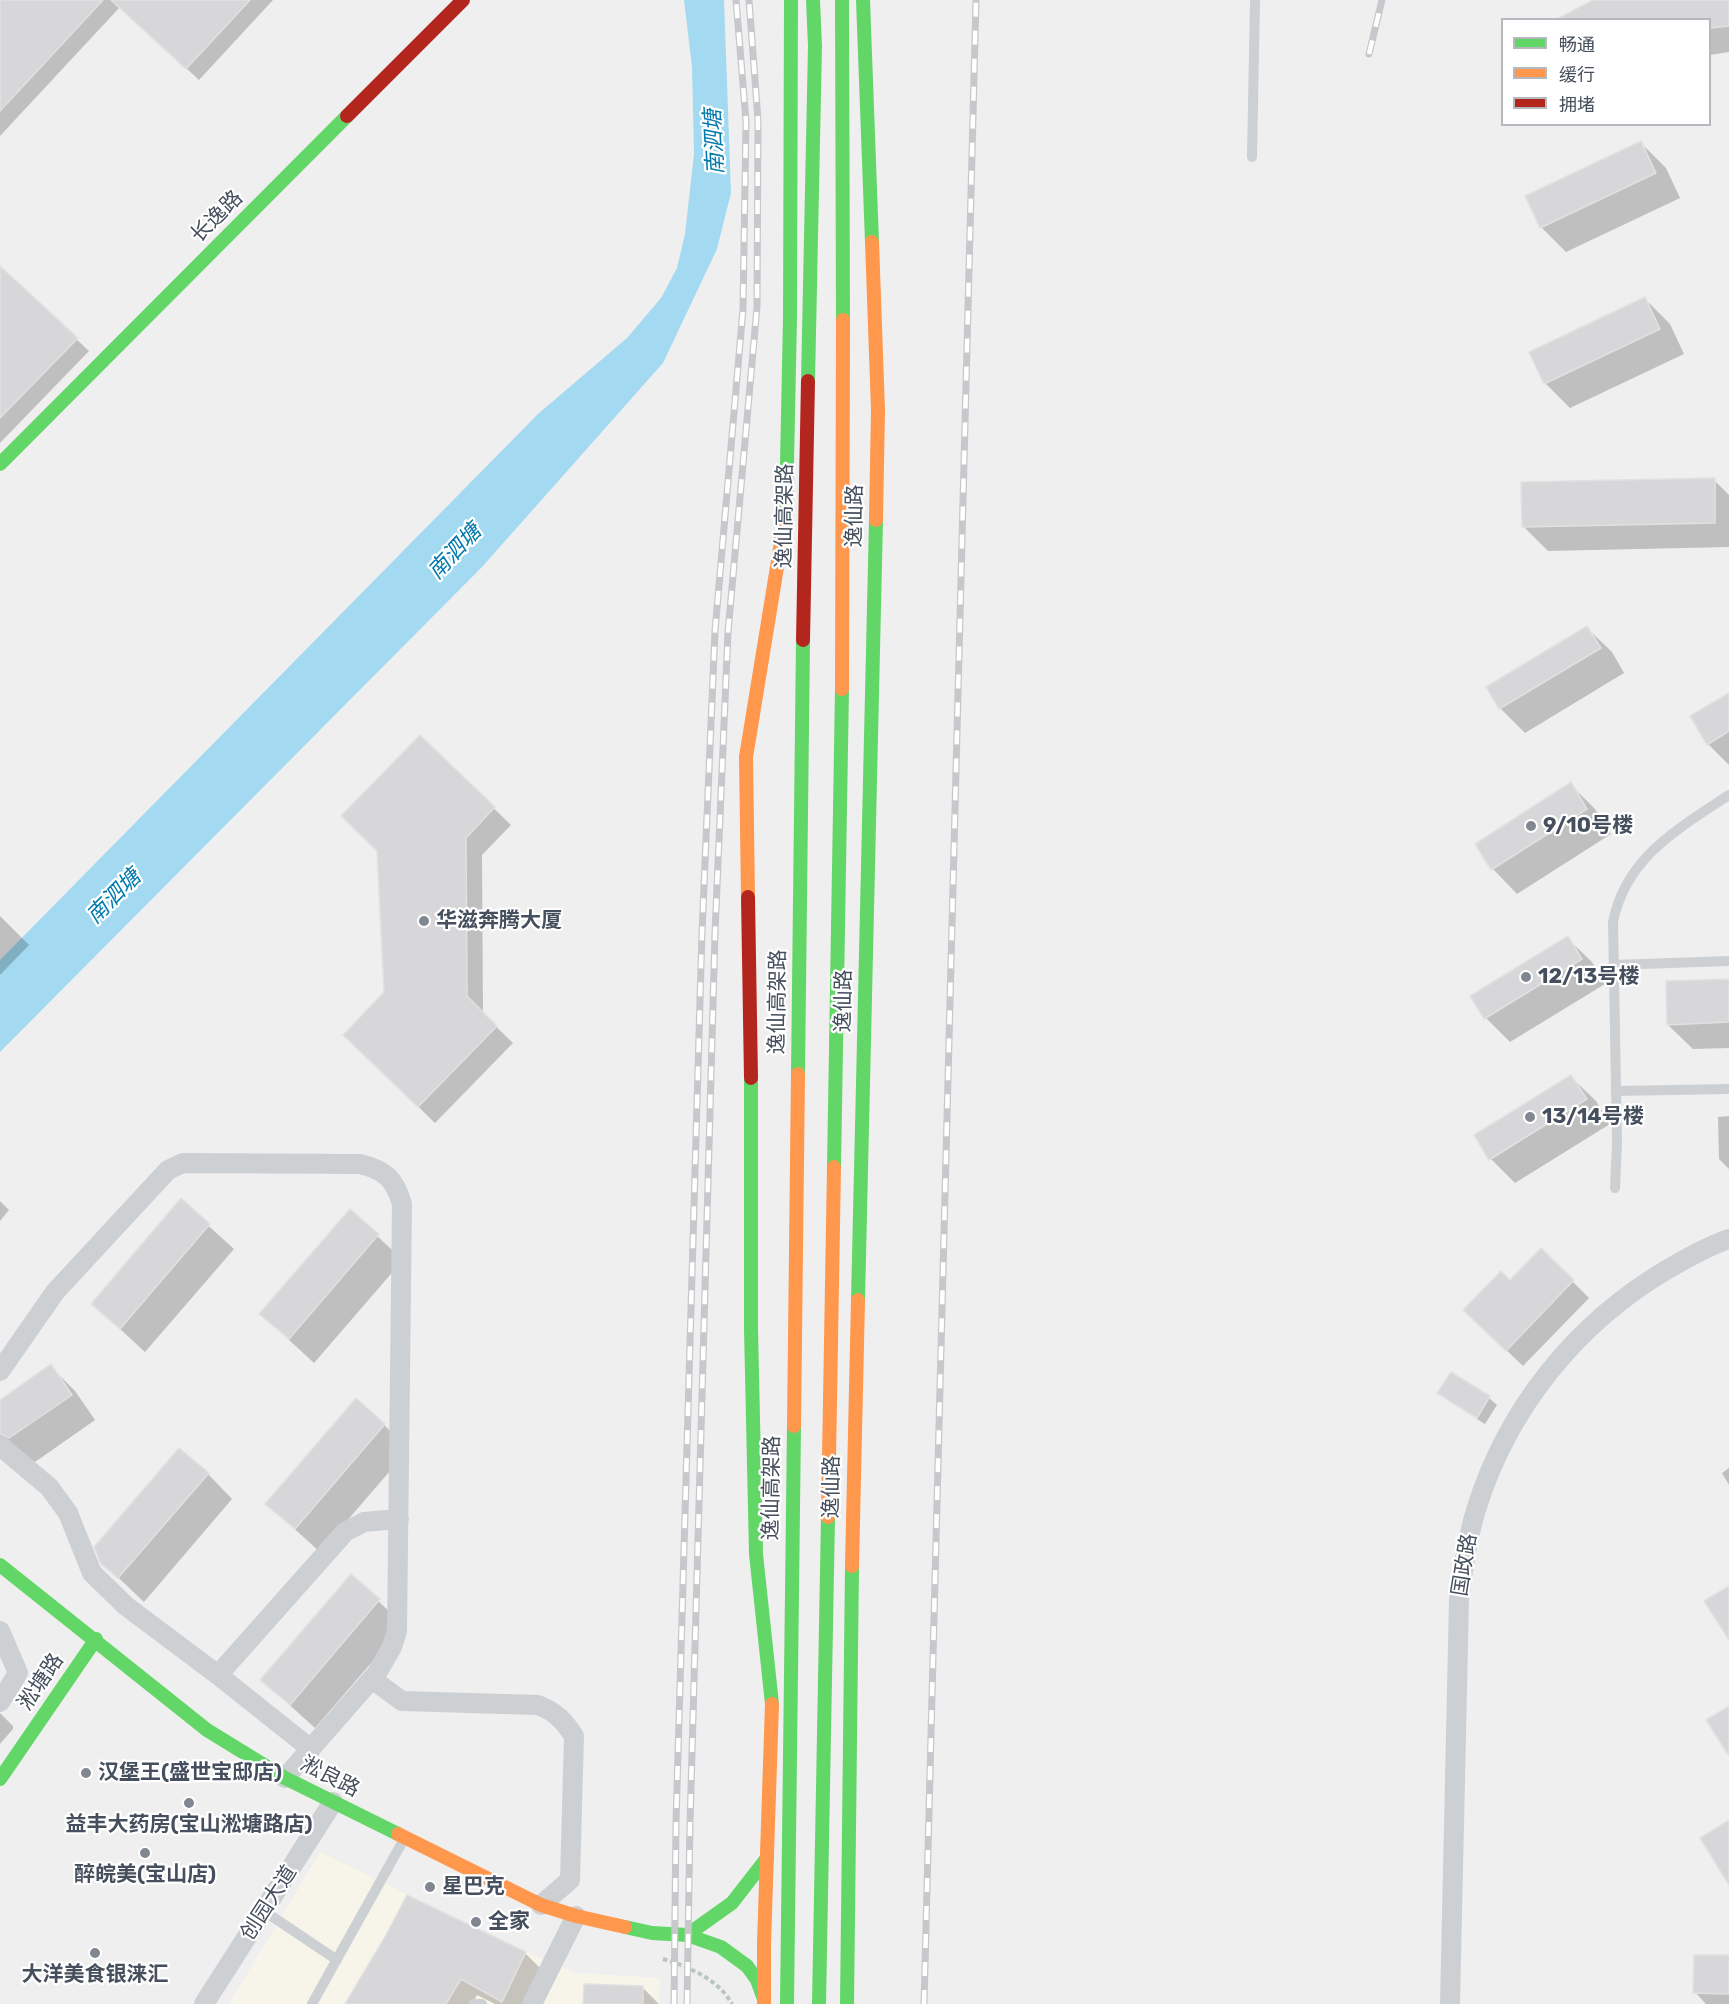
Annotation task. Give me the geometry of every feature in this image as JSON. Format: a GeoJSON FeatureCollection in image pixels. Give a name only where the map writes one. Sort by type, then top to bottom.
{"type":"FeatureCollection","features":[{"type":"Feature","properties":{"kind":"main road","name":"长逸路"},"geometry":{"type":"LineString","coordinates":[[0,464],[464,0]]}},
{"type":"Feature","properties":{"kind":"main road","name":"逸仙路"},"geometry":{"type":"LineString","coordinates":[[764,2001],[773,1709],[756,1554],[751,1329],[751,1088],[746,758],[786,520],[790,318],[791,0]]}},
{"type":"Feature","properties":{"kind":"main road","name":"逸仙高架路"},"geometry":{"type":"LineString","coordinates":[[788,2004],[805,577],[815,46],[813,0]]}},
{"type":"Feature","properties":{"kind":"main road"},"geometry":{"type":"LineString","coordinates":[[819,2004],[844,602],[842,0]]}},
{"type":"Feature","properties":{"kind":"main road","name":"逸仙路"},"geometry":{"type":"LineString","coordinates":[[847,2004],[851,1579],[878,410],[863,0]]}},
{"type":"Feature","properties":{"kind":"main road","name":"逸仙路"},"geometry":{"type":"LineString","coordinates":[[786,520],[814,708],[788,2004]]}},
{"type":"Feature","properties":{"kind":"main road"},"geometry":{"type":"LineString","coordinates":[[786,520],[787,590]]}},
{"type":"Feature","properties":{"kind":"main road"},"geometry":{"type":"LineString","coordinates":[[778,1558],[792,1640]]}},
{"type":"Feature","properties":{"kind":"main road","name":"淞良路"},"geometry":{"type":"LineString","coordinates":[[0,1564],[207,1730],[285,1778],[541,1905],[576,1916],[652,1933],[687,1935],[721,1947],[747,1966],[757,1980],[764,2001]]}},
{"type":"Feature","properties":{"kind":"main road","name":"淞塘路"},"geometry":{"type":"LineString","coordinates":[[0,1779],[96,1639]]}},
{"type":"Feature","properties":{"kind":"main road"},"geometry":{"type":"LineString","coordinates":[[687,1935],[732,1903],[767,1858]]}},
{"type":"Feature","properties":{"kind":"street"},"geometry":{"type":"LineString","coordinates":[[0,1371],[55,1292],[175,1165],[183,1163],[360,1164],[379,1168],[395,1186],[402,1204],[397,1630],[392,1647],[372,1679],[285,1778]]}},
{"type":"Feature","properties":{"kind":"street","name":"国政路"},"geometry":{"type":"LineString","coordinates":[[1450,2004],[1459,1600],[1465,1552],[1476,1510],[1491,1469],[1511,1428],[1536,1389],[1567,1350],[1601,1315],[1640,1286],[1682,1261],[1729,1239]]}},
{"type":"Feature","properties":{"kind":"street"},"geometry":{"type":"LineString","coordinates":[[0,1446],[49,1487],[68,1513],[92,1573],[126,1606],[311,1749]]}},
{"type":"Feature","properties":{"kind":"street"},"geometry":{"type":"LineString","coordinates":[[218,1675],[345,1532],[364,1522],[399,1519]]}},
{"type":"Feature","properties":{"kind":"street"},"geometry":{"type":"LineString","coordinates":[[0,1631],[18,1673],[0,1702]]}},
{"type":"Feature","properties":{"kind":"street"},"geometry":{"type":"LineString","coordinates":[[372,1679],[402,1701],[538,1705],[551,1710],[564,1720],[574,1736],[570,1880],[541,1905]]}},
{"type":"Feature","properties":{"kind":"street","name":"创园大道"},"geometry":{"type":"LineString","coordinates":[[204,2004],[333,1802]]}},
{"type":"Feature","properties":{"kind":"street"},"geometry":{"type":"LineString","coordinates":[[532,2004],[576,1916]]}},
{"type":"Feature","properties":{"kind":"lane"},"geometry":{"type":"LineString","coordinates":[[1252,157],[1255,0]]}},
{"type":"Feature","properties":{"kind":"lane"},"geometry":{"type":"LineString","coordinates":[[1615,1188],[1616,1091],[1612,922],[1617,902],[1629,878],[1648,854],[1687,823],[1729,795]]}},
{"type":"Feature","properties":{"kind":"lane"},"geometry":{"type":"LineString","coordinates":[[1613,965],[1729,962]]}},
{"type":"Feature","properties":{"kind":"lane"},"geometry":{"type":"LineString","coordinates":[[1616,1091],[1729,1089]]}},
{"type":"Feature","properties":{"kind":"lane"},"geometry":{"type":"LineString","coordinates":[[312,2004],[404,1839]]}},
{"type":"Feature","properties":{"kind":"lane"},"geometry":{"type":"LineString","coordinates":[[264,1911],[337,1960]]}},
{"type":"Feature","properties":{"kind":"lane"},"geometry":{"type":"LineString","coordinates":[[473,2004],[482,2004]]}},
{"type":"Feature","properties":{"kind":"path"},"geometry":{"type":"LineString","coordinates":[[658,1957],[704,1976],[727,1995],[732,2004]]}},
{"type":"Feature","properties":{"kind":"shaded area"},"geometry":{"type":"Polygon","coordinates":[[[320,1852],[526,1952],[577,1973],[660,1978],[659,2004],[229,2004],[320,1852]]]}},
{"type":"Feature","properties":{"kind":"water","name":"南泗塘"},"geometry":{"type":"Polygon","coordinates":[[[684,0],[724,0],[731,193],[717,249],[663,363],[482,567],[0,1052],[0,960],[538,414],[627,338],[661,298],[677,268],[685,234],[694,154],[692,67],[684,0]]]}},
{"type":"Feature","properties":{"kind":"building"},"geometry":{"type":"Polygon","coordinates":[[[0,0],[103,0],[0,111],[0,0]]]}},
{"type":"Feature","properties":{"kind":"building"},"geometry":{"type":"Polygon","coordinates":[[[111,0],[250,0],[186,69],[111,0]]]}},
{"type":"Feature","properties":{"kind":"building"},"geometry":{"type":"Polygon","coordinates":[[[1593,0],[1729,0],[1729,26],[1711,28],[1711,18],[1559,18],[1593,0]]]}},
{"type":"Feature","properties":{"kind":"building"},"geometry":{"type":"Polygon","coordinates":[[[1641,141],[1656,173],[1540,228],[1525,196],[1641,141]]]}},
{"type":"Feature","properties":{"kind":"building"},"geometry":{"type":"Polygon","coordinates":[[[0,266],[78,338],[0,418],[0,266]]]}},
{"type":"Feature","properties":{"kind":"building"},"geometry":{"type":"Polygon","coordinates":[[[1645,297],[1660,329],[1544,384],[1529,352],[1645,297]]]}},
{"type":"Feature","properties":{"kind":"building"},"geometry":{"type":"Polygon","coordinates":[[[1715,478],[1715,523],[1522,527],[1521,482],[1715,478]]]}},
{"type":"Feature","properties":{"kind":"building"},"geometry":{"type":"Polygon","coordinates":[[[1587,626],[1601,648],[1499,709],[1486,687],[1587,626]]]}},
{"type":"Feature","properties":{"kind":"building"},"geometry":{"type":"Polygon","coordinates":[[[1729,693],[1729,731],[1707,745],[1690,716],[1729,693]]]}},
{"type":"Feature","properties":{"kind":"building"},"geometry":{"type":"Polygon","coordinates":[[[420,735],[495,807],[466,838],[467,996],[497,1026],[418,1107],[343,1035],[384,992],[377,851],[341,816],[420,735]]]}},
{"type":"Feature","properties":{"kind":"building","name":"9/10号楼"},"geometry":{"type":"Polygon","coordinates":[[[1571,782],[1587,809],[1491,870],[1475,844],[1571,782]]]}},
{"type":"Feature","properties":{"kind":"building","name":"12/13号楼"},"geometry":{"type":"Polygon","coordinates":[[[1568,936],[1582,959],[1484,1019],[1470,996],[1568,936]]]}},
{"type":"Feature","properties":{"kind":"building"},"geometry":{"type":"Polygon","coordinates":[[[1729,979],[1729,1022],[1667,1025],[1666,981],[1729,979]]]}},
{"type":"Feature","properties":{"kind":"building","name":"13/14号楼"},"geometry":{"type":"Polygon","coordinates":[[[1571,1075],[1587,1099],[1489,1160],[1474,1135],[1571,1075]]]}},
{"type":"Feature","properties":{"kind":"building"},"geometry":{"type":"Polygon","coordinates":[[[181,1198],[210,1224],[120,1329],[91,1304],[181,1198]]]}},
{"type":"Feature","properties":{"kind":"building"},"geometry":{"type":"Polygon","coordinates":[[[350,1209],[379,1234],[289,1339],[259,1314],[350,1209]]]}},
{"type":"Feature","properties":{"kind":"building"},"geometry":{"type":"Polygon","coordinates":[[[1541,1248],[1574,1280],[1506,1351],[1463,1310],[1501,1271],[1510,1280],[1541,1248]]]}},
{"type":"Feature","properties":{"kind":"building"},"geometry":{"type":"Polygon","coordinates":[[[51,1364],[72,1395],[9,1438],[0,1434],[0,1400],[51,1364]]]}},
{"type":"Feature","properties":{"kind":"building"},"geometry":{"type":"Polygon","coordinates":[[[1451,1372],[1490,1396],[1477,1418],[1437,1393],[1451,1372]]]}},
{"type":"Feature","properties":{"kind":"building"},"geometry":{"type":"Polygon","coordinates":[[[356,1398],[385,1424],[295,1529],[265,1504],[356,1398]]]}},
{"type":"Feature","properties":{"kind":"building"},"geometry":{"type":"Polygon","coordinates":[[[179,1448],[209,1473],[118,1578],[101,1564],[94,1547],[179,1448]]]}},
{"type":"Feature","properties":{"kind":"building"},"geometry":{"type":"Polygon","coordinates":[[[351,1574],[380,1599],[290,1705],[260,1680],[351,1574]]]}},
{"type":"Feature","properties":{"kind":"building"},"geometry":{"type":"Polygon","coordinates":[[[1729,1586],[1729,1640],[1704,1601],[1729,1586]]]}},
{"type":"Feature","properties":{"kind":"building"},"geometry":{"type":"Polygon","coordinates":[[[1729,1706],[1729,1756],[1706,1720],[1729,1706]]]}},
{"type":"Feature","properties":{"kind":"building"},"geometry":{"type":"Polygon","coordinates":[[[1729,1820],[1729,1885],[1700,1838],[1729,1820]]]}},
{"type":"Feature","properties":{"kind":"building"},"geometry":{"type":"Polygon","coordinates":[[[407,1895],[526,1952],[502,2002],[461,1979],[446,2004],[345,2004],[407,1895]]]}},
{"type":"Feature","properties":{"kind":"building"},"geometry":{"type":"Polygon","coordinates":[[[1694,1955],[1729,1955],[1729,1994],[1693,1993],[1694,1955]]]}},
{"type":"Feature","properties":{"kind":"building"},"geometry":{"type":"Polygon","coordinates":[[[584,1984],[643,1986],[643,2004],[583,2004],[584,1984]]]}},
{"type":"Feature","properties":{"kind":"railway"},"geometry":{"type":"LineString","coordinates":[[674,2004],[676,1823],[702,932],[715,631],[743,309],[746,121],[736,0]]}},
{"type":"Feature","properties":{"kind":"railway"},"geometry":{"type":"LineString","coordinates":[[687,2004],[715,933],[728,632],[757,307],[758,120],[749,0]]}},
{"type":"Feature","properties":{"kind":"railway"},"geometry":{"type":"LineString","coordinates":[[924,2004],[976,0]]}},
{"type":"Feature","properties":{"kind":"railway"},"geometry":{"type":"LineString","coordinates":[[1369,54],[1382,0]]}},
{"type":"Feature","properties":{"kind":"traffic: fast"},"geometry":{"type":"LineString","coordinates":[[786,512],[790,318],[791,0]]}},
{"type":"Feature","properties":{"kind":"traffic: fast"},"geometry":{"type":"LineString","coordinates":[[808,381],[815,46],[813,0]]}},
{"type":"Feature","properties":{"kind":"traffic: fast"},"geometry":{"type":"LineString","coordinates":[[842,0],[843,320]]}},
{"type":"Feature","properties":{"kind":"traffic: fast"},"geometry":{"type":"LineString","coordinates":[[863,0],[872,242]]}},
{"type":"Feature","properties":{"kind":"traffic: fast"},"geometry":{"type":"LineString","coordinates":[[0,464],[347,116]]}},
{"type":"Feature","properties":{"kind":"traffic: fast"},"geometry":{"type":"LineString","coordinates":[[858,1300],[876,520]]}},
{"type":"Feature","properties":{"kind":"traffic: fast"},"geometry":{"type":"LineString","coordinates":[[798,1074],[803,640]]}},
{"type":"Feature","properties":{"kind":"traffic: fast"},"geometry":{"type":"LineString","coordinates":[[834,1167],[842,689]]}},
{"type":"Feature","properties":{"kind":"traffic: fast"},"geometry":{"type":"LineString","coordinates":[[751,1078],[751,1329],[756,1554],[772,1704]]}},
{"type":"Feature","properties":{"kind":"traffic: fast"},"geometry":{"type":"LineString","coordinates":[[787,2004],[794,1426]]}},
{"type":"Feature","properties":{"kind":"traffic: fast"},"geometry":{"type":"LineString","coordinates":[[819,2004],[828,1517]]}},
{"type":"Feature","properties":{"kind":"traffic: fast"},"geometry":{"type":"LineString","coordinates":[[0,1565],[207,1730],[285,1778],[398,1834]]}},
{"type":"Feature","properties":{"kind":"traffic: fast"},"geometry":{"type":"LineString","coordinates":[[847,2004],[852,1566]]}},
{"type":"Feature","properties":{"kind":"traffic: fast"},"geometry":{"type":"LineString","coordinates":[[0,1779],[96,1639]]}},
{"type":"Feature","properties":{"kind":"traffic: fast"},"geometry":{"type":"LineString","coordinates":[[687,1935],[732,1903],[767,1858]]}},
{"type":"Feature","properties":{"kind":"traffic: fast"},"geometry":{"type":"LineString","coordinates":[[625,1927],[652,1933],[687,1935],[721,1947],[747,1966],[757,1980],[764,1999]]}},
{"type":"Feature","properties":{"kind":"traffic: slow"},"geometry":{"type":"LineString","coordinates":[[872,242],[878,410],[876,520]]}},
{"type":"Feature","properties":{"kind":"traffic: slow"},"geometry":{"type":"LineString","coordinates":[[842,689],[843,320]]}},
{"type":"Feature","properties":{"kind":"traffic: slow"},"geometry":{"type":"LineString","coordinates":[[748,897],[746,757],[786,512]]}},
{"type":"Feature","properties":{"kind":"traffic: slow"},"geometry":{"type":"LineString","coordinates":[[794,1426],[798,1074]]}},
{"type":"Feature","properties":{"kind":"traffic: slow"},"geometry":{"type":"LineString","coordinates":[[828,1517],[834,1167]]}},
{"type":"Feature","properties":{"kind":"traffic: slow"},"geometry":{"type":"LineString","coordinates":[[852,1566],[858,1300]]}},
{"type":"Feature","properties":{"kind":"traffic: slow"},"geometry":{"type":"LineString","coordinates":[[764,2004],[772,1704]]}},
{"type":"Feature","properties":{"kind":"traffic: slow"},"geometry":{"type":"LineString","coordinates":[[398,1834],[541,1905],[625,1927]]}},
{"type":"Feature","properties":{"kind":"traffic: jam"},"geometry":{"type":"LineString","coordinates":[[347,116],[463,0]]}},
{"type":"Feature","properties":{"kind":"traffic: jam"},"geometry":{"type":"LineString","coordinates":[[803,640],[808,381]]}},
{"type":"Feature","properties":{"kind":"traffic: jam"},"geometry":{"type":"LineString","coordinates":[[748,897],[751,1078]]}},
{"type":"Feature","properties":{"kind":"place","name":"9/10号楼"},"geometry":{"type":"Point","coordinates":[1531,826]}},
{"type":"Feature","properties":{"kind":"place","name":"华滋奔腾大厦"},"geometry":{"type":"Point","coordinates":[424,921]}},
{"type":"Feature","properties":{"kind":"place","name":"12/13号楼"},"geometry":{"type":"Point","coordinates":[1526,977]}},
{"type":"Feature","properties":{"kind":"place","name":"13/14号楼"},"geometry":{"type":"Point","coordinates":[1530,1117]}},
{"type":"Feature","properties":{"kind":"place","name":"汉堡王(盛世宝邸店)"},"geometry":{"type":"Point","coordinates":[86,1773]}},
{"type":"Feature","properties":{"kind":"place","name":"益丰大药房(宝山淞塘路店)"},"geometry":{"type":"Point","coordinates":[189,1803]}},
{"type":"Feature","properties":{"kind":"place","name":"醉皖美(宝山店)"},"geometry":{"type":"Point","coordinates":[145,1853]}},
{"type":"Feature","properties":{"kind":"place","name":"星巴克"},"geometry":{"type":"Point","coordinates":[430,1887]}},
{"type":"Feature","properties":{"kind":"place","name":"全家"},"geometry":{"type":"Point","coordinates":[476,1922]}},
{"type":"Feature","properties":{"kind":"place","name":"大洋美食银涞汇"},"geometry":{"type":"Point","coordinates":[95,1953]}}]}
